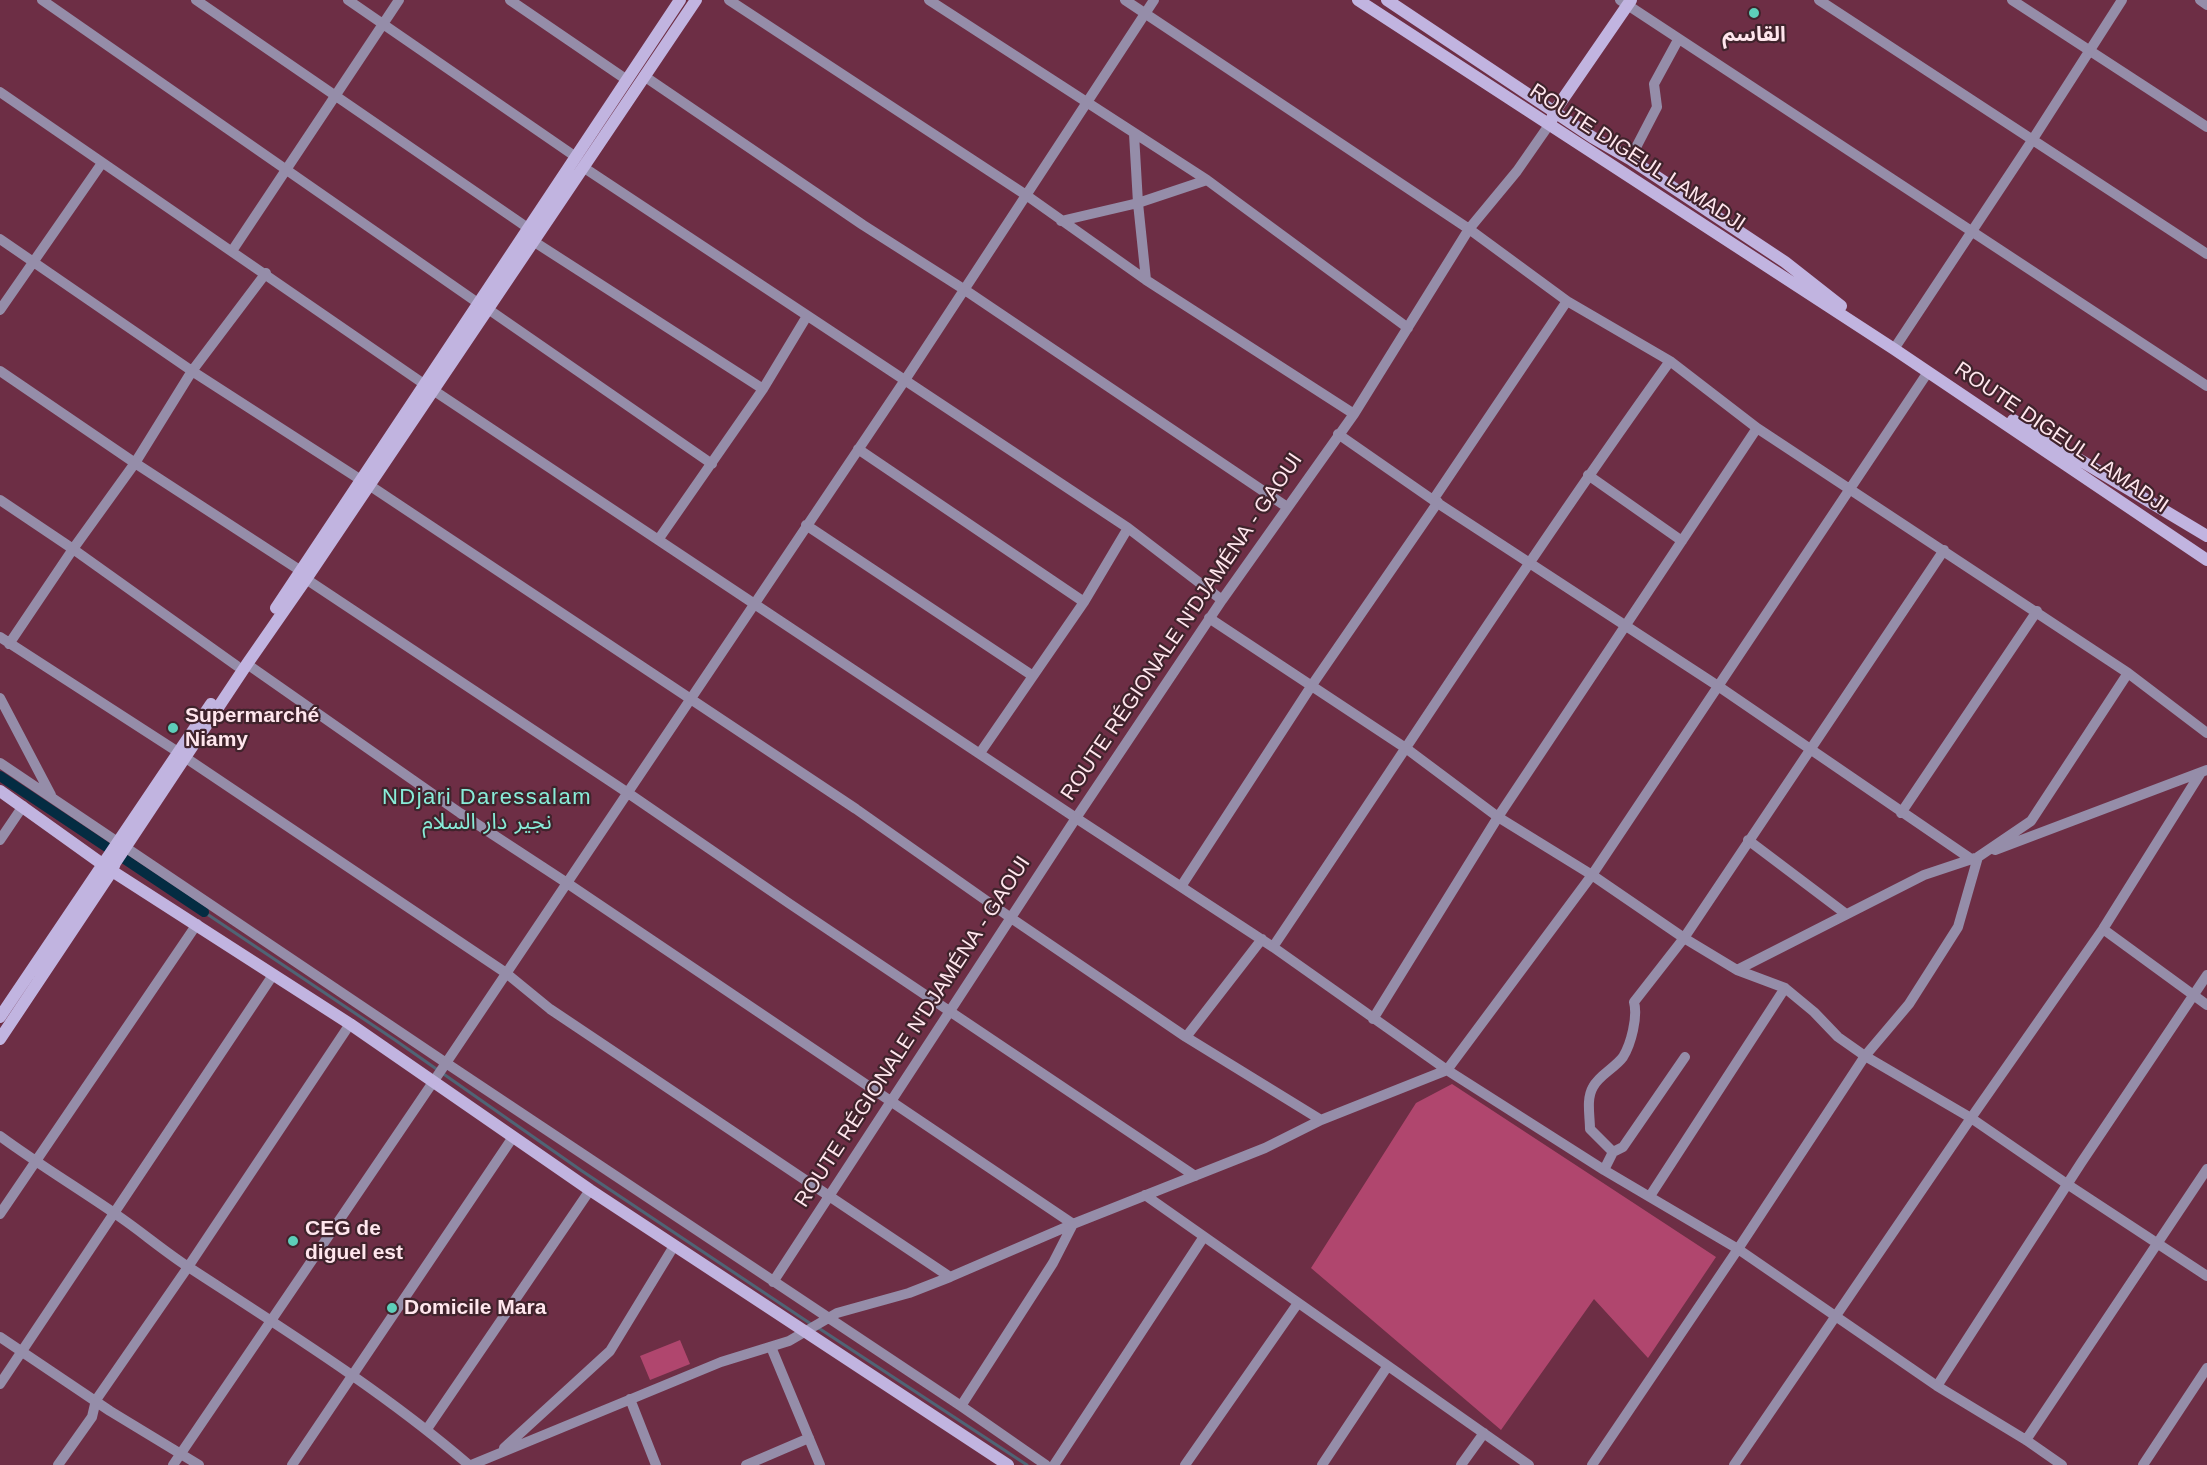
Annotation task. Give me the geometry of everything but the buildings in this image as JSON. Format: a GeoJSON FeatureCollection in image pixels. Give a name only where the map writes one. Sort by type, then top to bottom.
{"type":"FeatureCollection","features":[{"type":"Feature","properties":{"kind":"street"},"geometry":{"type":"LineString","coordinates":[[42,0],[712,464]]}},
{"type":"Feature","properties":{"kind":"street"},"geometry":{"type":"LineString","coordinates":[[196,0],[528,228]]}},
{"type":"Feature","properties":{"kind":"street"},"geometry":{"type":"LineString","coordinates":[[348,0],[579,162],[1128,528],[1222,600]]}},
{"type":"Feature","properties":{"kind":"street"},"geometry":{"type":"LineString","coordinates":[[232,250],[399,0]]}},
{"type":"Feature","properties":{"kind":"street"},"geometry":{"type":"LineString","coordinates":[[510,0],[627,80]]}},
{"type":"Feature","properties":{"kind":"street"},"geometry":{"type":"LineString","coordinates":[[483,306],[533,241],[627,80],[681,0]]}},
{"type":"Feature","properties":{"kind":"street"},"geometry":{"type":"LineString","coordinates":[[0,1017],[120,848],[365,483],[483,306],[528,228],[644,76],[696,0]]}},
{"type":"Feature","properties":{"kind":"street"},"geometry":{"type":"LineString","coordinates":[[729,0],[1026,195],[1061,222],[1146,280],[1353,414]]}},
{"type":"Feature","properties":{"kind":"street"},"geometry":{"type":"LineString","coordinates":[[929,0],[1207,180],[1408,328]]}},
{"type":"Feature","properties":{"kind":"street"},"geometry":{"type":"LineString","coordinates":[[1125,0],[1469,229],[1567,301],[1670,361],[1757,428],[2037,611],[2128,673],[2207,733]]}},
{"type":"Feature","properties":{"kind":"street"},"geometry":{"type":"LineString","coordinates":[[173,1465],[905,380],[1154,0]]}},
{"type":"Feature","properties":{"kind":"street","name":"ROUTE DIGEUL LAMADJI"},"geometry":{"type":"LineString","coordinates":[[1358,0],[1929,372],[2207,560]]}},
{"type":"Feature","properties":{"kind":"street","name":"ROUTE DIGEUL LAMADJI"},"geometry":{"type":"LineString","coordinates":[[1387,0],[1785,262],[1894,349],[2205,531]]}},
{"type":"Feature","properties":{"kind":"street"},"geometry":{"type":"LineString","coordinates":[[1819,0],[2207,254]]}},
{"type":"Feature","properties":{"kind":"street"},"geometry":{"type":"LineString","coordinates":[[2012,0],[2207,127]]}},
{"type":"Feature","properties":{"kind":"street"},"geometry":{"type":"LineString","coordinates":[[1894,349],[2122,0]]}},
{"type":"Feature","properties":{"kind":"street"},"geometry":{"type":"LineString","coordinates":[[2200,0],[2207,5]]}},
{"type":"Feature","properties":{"kind":"street"},"geometry":{"type":"LineString","coordinates":[[1626,2],[1678,39],[2207,386]]}},
{"type":"Feature","properties":{"kind":"street","name":"ROUTE RÉGIONALE N'DJAMÉNA - GAOUI"},"geometry":{"type":"LineString","coordinates":[[773,1282],[1209,618],[1353,414],[1469,229],[1517,171],[1550,125],[1554,112],[1626,2]]}},
{"type":"Feature","properties":{"kind":"street"},"geometry":{"type":"LineString","coordinates":[[1630,159],[1657,107],[1654,84],[1678,39]]}},
{"type":"Feature","properties":{"kind":"street"},"geometry":{"type":"LineString","coordinates":[[644,76],[863,225],[965,290],[1287,507]]}},
{"type":"Feature","properties":{"kind":"street"},"geometry":{"type":"LineString","coordinates":[[0,92],[429,387],[1076,818],[1262,939],[1447,1070],[1604,1170],[1738,1249],[1937,1386],[2026,1440],[2062,1465]]}},
{"type":"Feature","properties":{"kind":"street"},"geometry":{"type":"LineString","coordinates":[[1134,134],[1146,280]]}},
{"type":"Feature","properties":{"kind":"street"},"geometry":{"type":"LineString","coordinates":[[0,310],[102,163]]}},
{"type":"Feature","properties":{"kind":"street"},"geometry":{"type":"LineString","coordinates":[[1061,222],[1138,203],[1207,180]]}},
{"type":"Feature","properties":{"kind":"street"},"geometry":{"type":"LineString","coordinates":[[0,239],[192,371],[856,809],[1186,1037],[1321,1120]]}},
{"type":"Feature","properties":{"kind":"street"},"geometry":{"type":"LineString","coordinates":[[533,241],[763,389]]}},
{"type":"Feature","properties":{"kind":"street"},"geometry":{"type":"LineString","coordinates":[[266,273],[192,371],[135,463],[5,641],[182,755],[506,973],[550,1009],[831,1195],[950,1277]]}},
{"type":"Feature","properties":{"kind":"street"},"geometry":{"type":"LineString","coordinates":[[1182,885],[1567,301]]}},
{"type":"Feature","properties":{"kind":"street"},"geometry":{"type":"LineString","coordinates":[[658,540],[763,389],[807,316]]}},
{"type":"Feature","properties":{"kind":"street"},"geometry":{"type":"LineString","coordinates":[[1273,947],[1588,475],[1670,361]]}},
{"type":"Feature","properties":{"kind":"street"},"geometry":{"type":"LineString","coordinates":[[0,371],[1195,1176]]}},
{"type":"Feature","properties":{"kind":"street"},"geometry":{"type":"LineString","coordinates":[[0,1136],[427,1429],[470,1465],[737,1356],[789,1341],[825,1319],[909,1293],[950,1277],[1073,1224],[1265,1148],[1321,1120],[1447,1070],[1593,875],[1929,372]]}},
{"type":"Feature","properties":{"kind":"street"},"geometry":{"type":"LineString","coordinates":[[1373,1019],[1498,817],[1757,428]]}},
{"type":"Feature","properties":{"kind":"street"},"geometry":{"type":"LineString","coordinates":[[1338,434],[1436,501],[1719,686],[1901,813],[1975,858]]}},
{"type":"Feature","properties":{"kind":"street"},"geometry":{"type":"LineString","coordinates":[[858,449],[1084,602]]}},
{"type":"Feature","properties":{"kind":"street"},"geometry":{"type":"LineString","coordinates":[[1588,475],[1682,541]]}},
{"type":"Feature","properties":{"kind":"street"},"geometry":{"type":"LineString","coordinates":[[0,500],[460,813],[1073,1224]]}},
{"type":"Feature","properties":{"kind":"street"},"geometry":{"type":"LineString","coordinates":[[806,525],[1033,676]]}},
{"type":"Feature","properties":{"kind":"street"},"geometry":{"type":"LineString","coordinates":[[980,753],[1084,602],[1128,528]]}},
{"type":"Feature","properties":{"kind":"street"},"geometry":{"type":"LineString","coordinates":[[1613,1152],[1590,1129],[1589,1097],[1593,1086],[1623,1057],[1630,1039],[1636,1010],[1634,1002],[1684,938],[1944,550]]}},
{"type":"Feature","properties":{"kind":"street"},"geometry":{"type":"LineString","coordinates":[[1901,813],[2037,611]]}},
{"type":"Feature","properties":{"kind":"street"},"geometry":{"type":"LineString","coordinates":[[1209,618],[1407,749],[1498,817],[1593,875],[1684,938],[1737,970],[1785,988],[1814,1012],[1838,1037],[1864,1056],[1971,1118],[2207,1276]]}},
{"type":"Feature","properties":{"kind":"street"},"geometry":{"type":"LineString","coordinates":[[1592,1465],[1738,1249],[1864,1056],[1909,1004],[1958,927],[1975,858],[2031,821],[2128,673]]}},
{"type":"Feature","properties":{"kind":"street"},"geometry":{"type":"LineString","coordinates":[[0,698],[52,797]]}},
{"type":"Feature","properties":{"kind":"street"},"geometry":{"type":"LineString","coordinates":[[0,763],[52,797],[120,848],[446,1063],[825,1319],[961,1406],[1046,1465]]}},
{"type":"Feature","properties":{"kind":"street"},"geometry":{"type":"LineString","coordinates":[[1737,970],[1924,875],[2204,772]]}},
{"type":"Feature","properties":{"kind":"street"},"geometry":{"type":"LineString","coordinates":[[1734,1465],[2103,929],[2204,772]]}},
{"type":"Feature","properties":{"kind":"street"},"geometry":{"type":"LineString","coordinates":[[0,791],[273,975],[434,1080],[590,1190],[1008,1465]]}},
{"type":"Feature","properties":{"kind":"street"},"geometry":{"type":"LineString","coordinates":[[0,840],[22,806]]}},
{"type":"Feature","properties":{"kind":"street"},"geometry":{"type":"LineString","coordinates":[[1748,840],[1846,914]]}},
{"type":"Feature","properties":{"kind":"street"},"geometry":{"type":"LineString","coordinates":[[0,1039],[109,864]]}},
{"type":"Feature","properties":{"kind":"street"},"geometry":{"type":"LineString","coordinates":[[0,1214],[197,924]]}},
{"type":"Feature","properties":{"kind":"street"},"geometry":{"type":"LineString","coordinates":[[2103,929],[2207,1005]]}},
{"type":"Feature","properties":{"kind":"street"},"geometry":{"type":"LineString","coordinates":[[1186,1037],[1262,939]]}},
{"type":"Feature","properties":{"kind":"street"},"geometry":{"type":"LineString","coordinates":[[0,1384],[273,975]]}},
{"type":"Feature","properties":{"kind":"street"},"geometry":{"type":"LineString","coordinates":[[1937,1386],[2067,1184],[2207,975]]}},
{"type":"Feature","properties":{"kind":"street"},"geometry":{"type":"LineString","coordinates":[[1650,1196],[1785,988]]}},
{"type":"Feature","properties":{"kind":"street"},"geometry":{"type":"LineString","coordinates":[[58,1465],[92,1417],[96,1400],[350,1024]]}},
{"type":"Feature","properties":{"kind":"street"},"geometry":{"type":"LineString","coordinates":[[1604,1170],[1613,1152],[1623,1147],[1685,1057]]}},
{"type":"Feature","properties":{"kind":"street"},"geometry":{"type":"LineString","coordinates":[[292,1465],[513,1137]]}},
{"type":"Feature","properties":{"kind":"street"},"geometry":{"type":"LineString","coordinates":[[2026,1440],[2207,1169]]}},
{"type":"Feature","properties":{"kind":"street"},"geometry":{"type":"LineString","coordinates":[[427,1429],[590,1190]]}},
{"type":"Feature","properties":{"kind":"street"},"geometry":{"type":"LineString","coordinates":[[1145,1196],[1529,1465]]}},
{"type":"Feature","properties":{"kind":"street"},"geometry":{"type":"LineString","coordinates":[[961,1406],[1053,1263],[1073,1224]]}},
{"type":"Feature","properties":{"kind":"street"},"geometry":{"type":"LineString","coordinates":[[1054,1465],[1203,1238]]}},
{"type":"Feature","properties":{"kind":"street"},"geometry":{"type":"LineString","coordinates":[[499,1453],[610,1351],[674,1246]]}},
{"type":"Feature","properties":{"kind":"street"},"geometry":{"type":"LineString","coordinates":[[1185,1465],[1298,1303]]}},
{"type":"Feature","properties":{"kind":"street"},"geometry":{"type":"LineString","coordinates":[[0,1337],[199,1465]]}},
{"type":"Feature","properties":{"kind":"street"},"geometry":{"type":"LineString","coordinates":[[771,1347],[820,1465]]}},
{"type":"Feature","properties":{"kind":"street"},"geometry":{"type":"LineString","coordinates":[[1322,1465],[1388,1367]]}},
{"type":"Feature","properties":{"kind":"street"},"geometry":{"type":"LineString","coordinates":[[2143,1465],[2207,1368]]}},
{"type":"Feature","properties":{"kind":"street"},"geometry":{"type":"LineString","coordinates":[[630,1399],[656,1465]]}},
{"type":"Feature","properties":{"kind":"street"},"geometry":{"type":"LineString","coordinates":[[1461,1465],[1484,1433]]}},
{"type":"Feature","properties":{"kind":"street"},"geometry":{"type":"LineString","coordinates":[[746,1465],[809,1438]]}},
{"type":"Feature","properties":{"kind":"shaded area"},"geometry":{"type":"Polygon","coordinates":[[[1452,1084],[1716,1257],[1648,1358],[1594,1299],[1501,1430],[1311,1268],[1416,1103],[1452,1084]]]}},
{"type":"Feature","properties":{"kind":"shaded area"},"geometry":{"type":"Polygon","coordinates":[[[680,1340],[690,1364],[650,1380],[640,1356],[680,1340]]]}},
{"type":"Feature","properties":{"kind":"waterway"},"geometry":{"type":"LineString","coordinates":[[0,776],[204,912]]}},
{"type":"Feature","properties":{"kind":"waterway"},"geometry":{"type":"LineString","coordinates":[[204,912],[395,1040],[582,1171],[811,1324]]}},
{"type":"Feature","properties":{"kind":"waterway"},"geometry":{"type":"LineString","coordinates":[[817,1327],[1027,1465]]}},
{"type":"Feature","properties":{"kind":"place","name":"القاسم"},"geometry":{"type":"Point","coordinates":[1754,13]}},
{"type":"Feature","properties":{"kind":"place","name":"Supermarché Niamy"},"geometry":{"type":"Point","coordinates":[173,728]}},
{"type":"Feature","properties":{"kind":"place","name":"CEG de diguel est"},"geometry":{"type":"Point","coordinates":[293,1241]}},
{"type":"Feature","properties":{"kind":"place","name":"Domicile Mara"},"geometry":{"type":"Point","coordinates":[392,1308]}},
{"type":"Feature","properties":{"kind":"district","name":"NDjari Daressalam نجير دار السلام"},"geometry":{"type":"Point","coordinates":[487,810]}}]}
